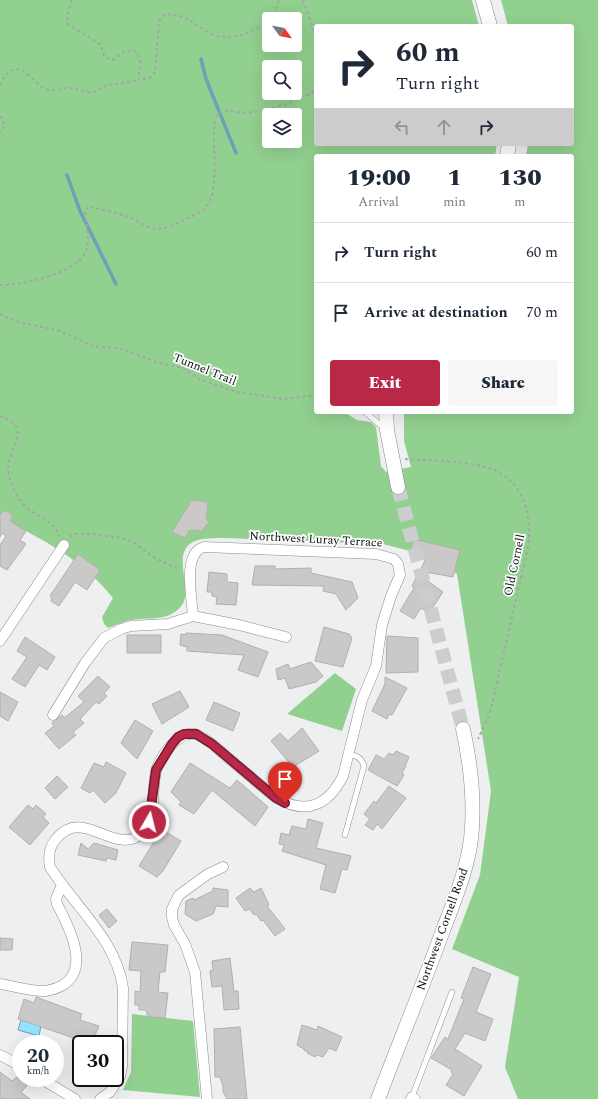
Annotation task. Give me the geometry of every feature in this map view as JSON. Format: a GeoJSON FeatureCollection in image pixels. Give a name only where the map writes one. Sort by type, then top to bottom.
{"type":"FeatureCollection","features":[{"type":"Feature","properties":{"kind":"main road"},"geometry":{"type":"LineString","coordinates":[[483,0],[489,24]]}},
{"type":"Feature","properties":{"kind":"main road"},"geometry":{"type":"LineString","coordinates":[[386,414],[387,430],[398,487]]}},
{"type":"Feature","properties":{"kind":"main road","name":"Northwest Cornell Road"},"geometry":{"type":"LineString","coordinates":[[378,1099],[446,924],[467,859],[472,828],[472,804],[467,745],[463,729]]}},
{"type":"Feature","properties":{"kind":"street"},"geometry":{"type":"LineString","coordinates":[[0,641],[64,545]]}},
{"type":"Feature","properties":{"kind":"street","name":"Northwest Luray Terrace"},"geometry":{"type":"LineString","coordinates":[[100,1099],[110,1092],[116,1084],[122,1066],[123,988],[121,977],[109,946],[50,867],[49,853],[52,843],[58,836],[71,827],[78,826],[120,839],[129,840],[141,834],[149,822],[156,770],[178,737],[196,734],[212,744],[276,798],[293,806],[319,803],[327,799],[337,788],[343,776],[362,700],[376,666],[382,625],[391,596],[400,575],[398,564],[394,559],[376,554],[204,547],[193,554],[191,560],[190,577],[193,616]]}},
{"type":"Feature","properties":{"kind":"street"},"geometry":{"type":"LineString","coordinates":[[53,715],[85,662],[104,638],[109,634],[131,626],[168,624],[193,616],[239,625],[286,637]]}},
{"type":"Feature","properties":{"kind":"street"},"geometry":{"type":"LineString","coordinates":[[207,1099],[195,972],[185,944],[174,925],[172,913],[175,901],[179,895],[208,874],[223,867]]}},
{"type":"Feature","properties":{"kind":"street"},"geometry":{"type":"LineString","coordinates":[[0,984],[44,991],[58,987],[71,979],[74,975],[76,949],[56,904],[56,899],[62,885]]}},
{"type":"Feature","properties":{"kind":"street"},"geometry":{"type":"LineString","coordinates":[[0,1055],[12,1061]]}},
{"type":"Feature","properties":{"kind":"street"},"geometry":{"type":"LineString","coordinates":[[55,1087],[75,1099]]}},
{"type":"Feature","properties":{"kind":"lane"},"geometry":{"type":"LineString","coordinates":[[367,414],[387,430]]}},
{"type":"Feature","properties":{"kind":"lane"},"geometry":{"type":"LineString","coordinates":[[345,835],[364,766],[362,760],[348,754]]}},
{"type":"Feature","properties":{"kind":"lane"},"geometry":{"type":"LineString","coordinates":[[413,1098],[452,992]]}},
{"type":"Feature","properties":{"kind":"path"},"geometry":{"type":"LineString","coordinates":[[72,0],[67,16],[68,24],[101,45],[103,55],[107,59],[113,60],[124,52],[134,50],[140,55],[142,64],[138,71],[139,80]]}},
{"type":"Feature","properties":{"kind":"path"},"geometry":{"type":"LineString","coordinates":[[275,12],[279,0]]}},
{"type":"Feature","properties":{"kind":"path"},"geometry":{"type":"LineString","coordinates":[[303,0],[314,30]]}},
{"type":"Feature","properties":{"kind":"path"},"geometry":{"type":"LineString","coordinates":[[0,85],[4,77],[10,72],[18,70],[23,71],[39,85],[49,90],[71,88],[92,93],[105,86],[150,78],[155,72],[159,21],[165,14],[179,15],[192,20],[208,32],[221,37],[250,34],[262,26]]}},
{"type":"Feature","properties":{"kind":"path"},"geometry":{"type":"LineString","coordinates":[[0,285],[12,285],[36,280],[78,262],[84,256],[87,247],[85,211],[90,206],[133,219],[151,228],[158,229],[166,228],[201,212],[210,202],[213,184],[216,155],[214,122],[217,115],[225,111],[246,113],[276,107],[314,92]]}},
{"type":"Feature","properties":{"kind":"path"},"geometry":{"type":"LineString","coordinates":[[0,116],[5,125],[0,133]]}},
{"type":"Feature","properties":{"kind":"path","name":"Tunnel Trail"},"geometry":{"type":"LineString","coordinates":[[0,314],[15,321],[60,331],[93,346],[124,349],[156,362],[183,368],[199,379],[237,392],[284,399],[314,395]]}},
{"type":"Feature","properties":{"kind":"path"},"geometry":{"type":"LineString","coordinates":[[0,416],[12,422],[18,434],[17,442],[10,455],[8,464],[8,474],[14,491],[24,506],[54,525],[64,545],[73,534],[122,538],[133,542],[155,558],[190,577]]}},
{"type":"Feature","properties":{"kind":"path","name":"Old Cornell"},"geometry":{"type":"LineString","coordinates":[[392,458],[485,467],[495,470],[509,481],[519,492],[527,506],[530,533],[528,547],[490,713],[479,737],[467,745]]}},
{"type":"Feature","properties":{"kind":"green space"},"geometry":{"type":"Polygon","coordinates":[[[0,0],[472,0],[478,24],[314,24],[314,146],[497,146],[495,154],[314,154],[314,414],[347,414],[357,420],[371,422],[376,427],[381,466],[386,472],[411,467],[404,441],[404,414],[574,414],[574,154],[526,154],[528,146],[574,146],[574,24],[507,24],[501,0],[598,0],[598,1099],[518,1099],[505,1067],[519,977],[452,949],[480,875],[491,791],[457,574],[433,557],[383,544],[223,538],[202,539],[191,543],[185,550],[183,568],[185,597],[182,605],[177,610],[171,614],[159,618],[138,619],[123,622],[108,628],[104,624],[102,617],[113,598],[88,571],[46,542],[0,517],[0,0]]]}},
{"type":"Feature","properties":{"kind":"green space"},"geometry":{"type":"Polygon","coordinates":[[[335,673],[356,689],[342,731],[287,714],[335,673]]]}},
{"type":"Feature","properties":{"kind":"green space"},"geometry":{"type":"Polygon","coordinates":[[[132,1014],[193,1021],[200,1097],[123,1090],[131,1072],[132,1014]]]}},
{"type":"Feature","properties":{"kind":"water"},"geometry":{"type":"Polygon","coordinates":[[[21,1020],[41,1026],[39,1035],[18,1030],[21,1020]]]}},
{"type":"Feature","properties":{"kind":"building"},"geometry":{"type":"Polygon","coordinates":[[[192,500],[208,502],[206,519],[209,522],[202,531],[190,530],[185,538],[172,532],[192,500]]]}},
{"type":"Feature","properties":{"kind":"building"},"geometry":{"type":"Polygon","coordinates":[[[5,510],[13,516],[10,521],[26,531],[20,540],[26,544],[7,570],[0,566],[0,545],[6,536],[2,533],[0,537],[0,515],[5,510]]]}},
{"type":"Feature","properties":{"kind":"building"},"geometry":{"type":"Polygon","coordinates":[[[413,539],[460,550],[453,577],[420,571],[426,558],[410,555],[413,539]]]}},
{"type":"Feature","properties":{"kind":"building"},"geometry":{"type":"Polygon","coordinates":[[[78,554],[100,570],[87,590],[75,582],[59,606],[51,601],[52,598],[50,596],[78,554]]]}},
{"type":"Feature","properties":{"kind":"building"},"geometry":{"type":"Polygon","coordinates":[[[255,566],[275,566],[275,569],[311,568],[311,573],[352,582],[358,598],[346,610],[336,594],[323,591],[324,586],[252,585],[255,566]]]}},
{"type":"Feature","properties":{"kind":"building"},"geometry":{"type":"Polygon","coordinates":[[[209,572],[227,574],[227,582],[238,583],[236,605],[216,604],[217,597],[212,596],[212,592],[207,592],[209,572]]]}},
{"type":"Feature","properties":{"kind":"building"},"geometry":{"type":"Polygon","coordinates":[[[418,574],[443,592],[429,613],[421,608],[414,619],[400,611],[414,588],[412,586],[418,574]]]}},
{"type":"Feature","properties":{"kind":"building"},"geometry":{"type":"Polygon","coordinates":[[[324,627],[349,634],[352,638],[343,667],[315,661],[324,627]]]}},
{"type":"Feature","properties":{"kind":"building"},"geometry":{"type":"Polygon","coordinates":[[[186,633],[222,635],[268,652],[258,677],[238,670],[244,655],[187,651],[187,647],[180,645],[181,634],[186,635],[186,633]]]}},
{"type":"Feature","properties":{"kind":"building"},"geometry":{"type":"Polygon","coordinates":[[[127,635],[161,635],[161,653],[127,653],[127,635]]]}},
{"type":"Feature","properties":{"kind":"building"},"geometry":{"type":"Polygon","coordinates":[[[387,636],[418,638],[418,672],[386,673],[387,636]]]}},
{"type":"Feature","properties":{"kind":"building"},"geometry":{"type":"Polygon","coordinates":[[[25,637],[55,657],[47,670],[39,665],[25,687],[12,679],[27,657],[17,651],[25,637]]]}},
{"type":"Feature","properties":{"kind":"building"},"geometry":{"type":"Polygon","coordinates":[[[311,662],[323,676],[316,682],[289,689],[285,678],[278,680],[276,669],[288,664],[290,669],[311,662]]]}},
{"type":"Feature","properties":{"kind":"building"},"geometry":{"type":"Polygon","coordinates":[[[98,676],[110,687],[104,693],[107,696],[99,704],[96,702],[80,719],[84,723],[73,732],[76,735],[59,749],[45,733],[54,726],[52,723],[62,715],[64,718],[84,702],[78,696],[98,676]]]}},
{"type":"Feature","properties":{"kind":"building"},"geometry":{"type":"Polygon","coordinates":[[[385,677],[407,688],[392,715],[389,714],[387,719],[372,711],[385,684],[385,677]]]}},
{"type":"Feature","properties":{"kind":"building"},"geometry":{"type":"Polygon","coordinates":[[[180,691],[189,707],[162,724],[152,704],[180,691]]]}},
{"type":"Feature","properties":{"kind":"building"},"geometry":{"type":"Polygon","coordinates":[[[0,692],[18,702],[8,721],[0,716],[0,692]]]}},
{"type":"Feature","properties":{"kind":"building"},"geometry":{"type":"Polygon","coordinates":[[[214,702],[240,713],[233,731],[206,720],[214,702]]]}},
{"type":"Feature","properties":{"kind":"building"},"geometry":{"type":"Polygon","coordinates":[[[135,720],[153,731],[137,759],[121,743],[135,720]]]}},
{"type":"Feature","properties":{"kind":"building"},"geometry":{"type":"Polygon","coordinates":[[[302,728],[319,751],[293,767],[271,741],[280,733],[288,741],[302,728]]]}},
{"type":"Feature","properties":{"kind":"building"},"geometry":{"type":"Polygon","coordinates":[[[396,751],[409,757],[402,773],[404,775],[397,786],[368,770],[376,755],[384,759],[389,753],[393,755],[396,751]]]}},
{"type":"Feature","properties":{"kind":"building"},"geometry":{"type":"Polygon","coordinates":[[[106,762],[126,773],[116,793],[105,803],[93,790],[90,793],[81,788],[94,763],[104,767],[106,762]]]}},
{"type":"Feature","properties":{"kind":"building"},"geometry":{"type":"Polygon","coordinates":[[[190,763],[230,788],[237,780],[268,807],[255,826],[212,790],[194,814],[179,805],[181,802],[171,792],[190,763]]]}},
{"type":"Feature","properties":{"kind":"building"},"geometry":{"type":"Polygon","coordinates":[[[57,776],[68,787],[55,799],[45,788],[57,776]]]}},
{"type":"Feature","properties":{"kind":"building"},"geometry":{"type":"Polygon","coordinates":[[[389,786],[406,798],[382,829],[377,824],[373,830],[365,825],[370,819],[364,814],[374,801],[376,803],[389,786]]]}},
{"type":"Feature","properties":{"kind":"building"},"geometry":{"type":"Polygon","coordinates":[[[28,805],[33,809],[36,805],[46,814],[43,817],[49,823],[30,845],[9,827],[28,805]]]}},
{"type":"Feature","properties":{"kind":"building"},"geometry":{"type":"Polygon","coordinates":[[[308,819],[323,823],[316,848],[351,856],[347,870],[342,869],[335,893],[320,889],[326,865],[282,851],[284,845],[279,844],[281,833],[289,835],[292,826],[306,829],[308,819]]]}},
{"type":"Feature","properties":{"kind":"building"},"geometry":{"type":"Polygon","coordinates":[[[164,831],[181,841],[163,871],[157,877],[139,866],[157,837],[159,839],[164,831]]]}},
{"type":"Feature","properties":{"kind":"building"},"geometry":{"type":"Polygon","coordinates":[[[81,843],[88,849],[94,843],[118,850],[116,860],[107,858],[106,861],[78,855],[81,843]]]}},
{"type":"Feature","properties":{"kind":"building"},"geometry":{"type":"Polygon","coordinates":[[[213,888],[228,890],[228,907],[216,906],[213,914],[196,921],[185,914],[186,901],[193,898],[194,900],[213,891],[213,888]]]}},
{"type":"Feature","properties":{"kind":"building"},"geometry":{"type":"Polygon","coordinates":[[[250,888],[254,892],[261,888],[269,905],[267,906],[285,929],[275,936],[263,920],[261,921],[250,909],[245,911],[236,898],[250,888]]]}},
{"type":"Feature","properties":{"kind":"building"},"geometry":{"type":"Polygon","coordinates":[[[107,909],[117,921],[109,928],[99,915],[107,909]]]}},
{"type":"Feature","properties":{"kind":"building"},"geometry":{"type":"Polygon","coordinates":[[[0,938],[13,939],[12,950],[0,950],[0,938]]]}},
{"type":"Feature","properties":{"kind":"building"},"geometry":{"type":"Polygon","coordinates":[[[132,942],[168,945],[165,972],[160,972],[158,992],[168,993],[165,1018],[150,1017],[150,1015],[147,1015],[146,1010],[139,1010],[139,1005],[135,1005],[135,991],[140,992],[141,971],[129,970],[132,942]]]}},
{"type":"Feature","properties":{"kind":"building"},"geometry":{"type":"Polygon","coordinates":[[[230,958],[234,991],[238,991],[239,1009],[224,1010],[222,986],[212,987],[210,971],[213,970],[212,961],[230,958]]]}},
{"type":"Feature","properties":{"kind":"building"},"geometry":{"type":"Polygon","coordinates":[[[473,967],[491,974],[476,1012],[493,1019],[485,1041],[465,1033],[455,1049],[482,1066],[464,1096],[446,1085],[453,1074],[451,1072],[452,1070],[431,1058],[445,1037],[448,1039],[464,999],[461,998],[473,967]]]}},
{"type":"Feature","properties":{"kind":"building"},"geometry":{"type":"Polygon","coordinates":[[[36,997],[82,1014],[80,1020],[99,1026],[95,1035],[72,1035],[72,1037],[18,1019],[24,999],[34,1003],[36,997]]]}},
{"type":"Feature","properties":{"kind":"building"},"geometry":{"type":"Polygon","coordinates":[[[302,1025],[317,1030],[318,1026],[342,1037],[336,1051],[329,1048],[323,1057],[317,1055],[315,1057],[307,1053],[308,1052],[297,1045],[302,1025]]]}},
{"type":"Feature","properties":{"kind":"building"},"geometry":{"type":"Polygon","coordinates":[[[240,1027],[247,1099],[227,1099],[223,1092],[220,1077],[215,1077],[214,1029],[240,1027]]]}},
{"type":"Feature","properties":{"kind":"building"},"geometry":{"type":"Polygon","coordinates":[[[0,1072],[12,1081],[12,1087],[26,1087],[21,1092],[30,1099],[0,1099],[0,1072]]]}},
{"type":"Feature","properties":{"kind":"waterway"},"geometry":{"type":"LineString","coordinates":[[201,59],[206,79],[236,153]]}},
{"type":"Feature","properties":{"kind":"waterway"},"geometry":{"type":"LineString","coordinates":[[67,175],[80,211],[116,284]]}},
{"type":"Feature","properties":{"kind":"tunnel"},"geometry":{"type":"LineString","coordinates":[[398,487],[463,729]]}},
{"type":"Feature","properties":{"kind":"route"},"geometry":{"type":"LineString","coordinates":[[149,822],[156,770],[172,744],[178,737],[184,734],[196,734],[212,744],[276,798],[285,803]]}}]}
